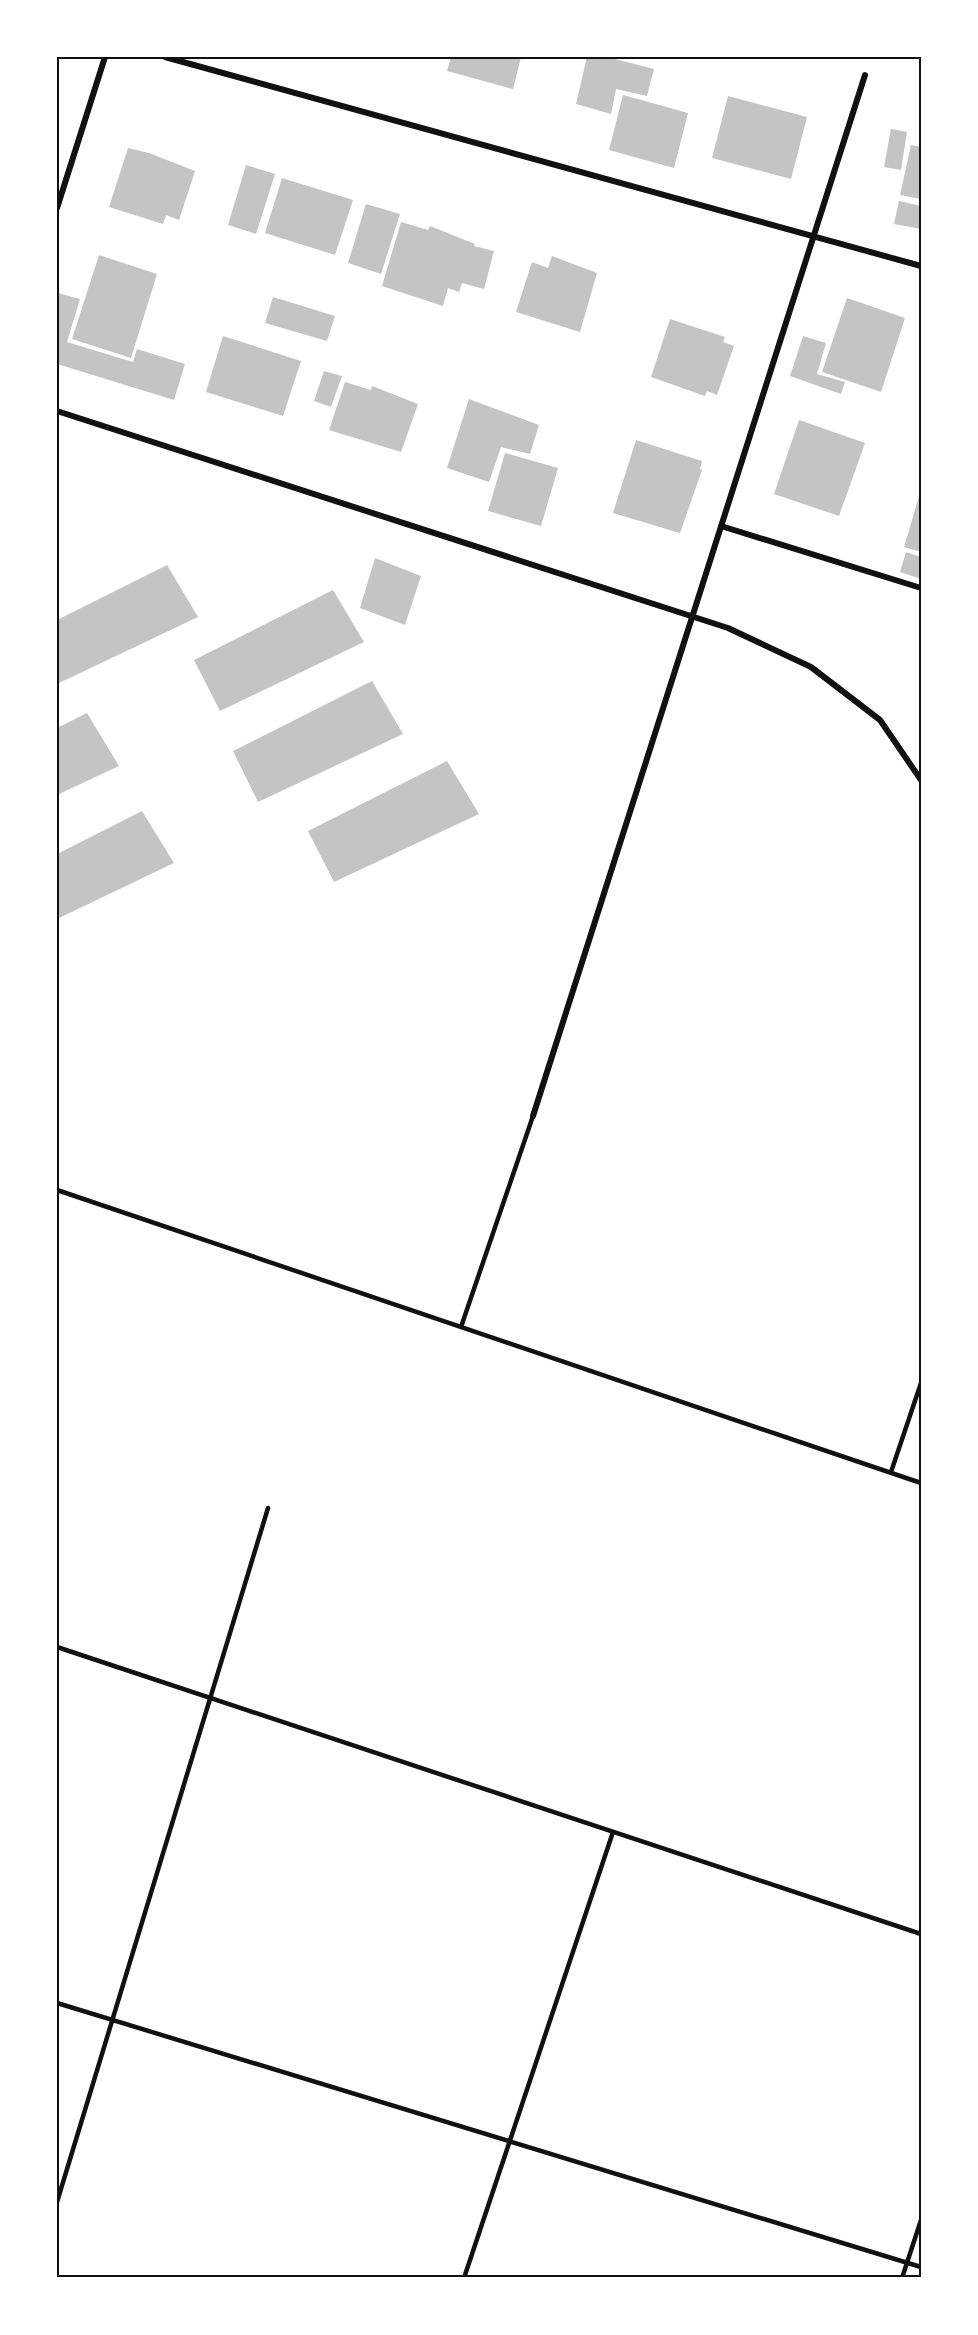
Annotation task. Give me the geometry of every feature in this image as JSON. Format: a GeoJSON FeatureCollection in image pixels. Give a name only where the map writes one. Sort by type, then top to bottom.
{"type":"FeatureCollection","features":[{"type":"Feature","properties":{"kind":"street"},"geometry":{"type":"LineString","coordinates":[[57,207],[105,57]]}},
{"type":"Feature","properties":{"kind":"street"},"geometry":{"type":"LineString","coordinates":[[165,57],[921,266]]}},
{"type":"Feature","properties":{"kind":"street"},"geometry":{"type":"LineString","coordinates":[[533,1116],[865,75]]}},
{"type":"Feature","properties":{"kind":"street"},"geometry":{"type":"LineString","coordinates":[[57,411],[728,628],[811,668],[880,720],[921,780]]}},
{"type":"Feature","properties":{"kind":"street"},"geometry":{"type":"LineString","coordinates":[[721,526],[921,588]]}},
{"type":"Feature","properties":{"kind":"lane"},"geometry":{"type":"LineString","coordinates":[[460,1327],[533,1116]]}},
{"type":"Feature","properties":{"kind":"lane"},"geometry":{"type":"LineString","coordinates":[[57,1190],[921,1482]]}},
{"type":"Feature","properties":{"kind":"lane"},"geometry":{"type":"LineString","coordinates":[[891,1472],[921,1383]]}},
{"type":"Feature","properties":{"kind":"lane"},"geometry":{"type":"LineString","coordinates":[[57,2202],[268,1508]]}},
{"type":"Feature","properties":{"kind":"lane"},"geometry":{"type":"LineString","coordinates":[[57,1647],[921,1934]]}},
{"type":"Feature","properties":{"kind":"lane"},"geometry":{"type":"LineString","coordinates":[[464,2278],[613,1832]]}},
{"type":"Feature","properties":{"kind":"lane"},"geometry":{"type":"LineString","coordinates":[[57,2003],[921,2267]]}},
{"type":"Feature","properties":{"kind":"lane"},"geometry":{"type":"LineString","coordinates":[[902,2278],[921,2220]]}},
{"type":"Feature","properties":{"kind":"building"},"geometry":{"type":"Polygon","coordinates":[[[451,57],[521,57],[513,89],[447,71],[451,57]]]}},
{"type":"Feature","properties":{"kind":"building"},"geometry":{"type":"Polygon","coordinates":[[[587,57],[607,57],[654,69],[647,96],[616,89],[611,114],[576,104],[587,57]]]}},
{"type":"Feature","properties":{"kind":"building"},"geometry":{"type":"Polygon","coordinates":[[[623,95],[688,113],[674,168],[609,150],[623,95]]]}},
{"type":"Feature","properties":{"kind":"building"},"geometry":{"type":"Polygon","coordinates":[[[728,96],[807,117],[791,179],[712,158],[728,96]]]}},
{"type":"Feature","properties":{"kind":"building"},"geometry":{"type":"Polygon","coordinates":[[[891,129],[907,132],[901,170],[884,167],[891,129]]]}},
{"type":"Feature","properties":{"kind":"building"},"geometry":{"type":"Polygon","coordinates":[[[911,145],[921,147],[921,199],[900,195],[911,145]]]}},
{"type":"Feature","properties":{"kind":"building"},"geometry":{"type":"Polygon","coordinates":[[[128,148],[149,153],[195,171],[179,220],[166,215],[163,224],[109,207],[128,148]]]}},
{"type":"Feature","properties":{"kind":"building"},"geometry":{"type":"Polygon","coordinates":[[[246,165],[275,174],[256,234],[228,225],[246,165]]]}},
{"type":"Feature","properties":{"kind":"building"},"geometry":{"type":"Polygon","coordinates":[[[282,178],[353,200],[335,255],[265,233],[282,178]]]}},
{"type":"Feature","properties":{"kind":"building"},"geometry":{"type":"Polygon","coordinates":[[[899,201],[921,206],[921,229],[894,224],[899,201]]]}},
{"type":"Feature","properties":{"kind":"building"},"geometry":{"type":"Polygon","coordinates":[[[366,204],[400,214],[381,274],[348,263],[366,204]]]}},
{"type":"Feature","properties":{"kind":"building"},"geometry":{"type":"Polygon","coordinates":[[[401,222],[428,230],[430,226],[475,244],[474,246],[494,251],[484,289],[462,283],[459,292],[448,288],[443,306],[382,286],[401,222]]]}},
{"type":"Feature","properties":{"kind":"building"},"geometry":{"type":"Polygon","coordinates":[[[99,255],[157,274],[131,358],[72,339],[99,255]]]}},
{"type":"Feature","properties":{"kind":"building"},"geometry":{"type":"Polygon","coordinates":[[[552,256],[597,273],[580,332],[516,312],[532,262],[548,268],[552,256]]]}},
{"type":"Feature","properties":{"kind":"building"},"geometry":{"type":"Polygon","coordinates":[[[58,293],[80,299],[67,342],[133,362],[137,349],[185,364],[174,400],[57,364],[58,293]]]}},
{"type":"Feature","properties":{"kind":"building"},"geometry":{"type":"Polygon","coordinates":[[[273,297],[335,316],[327,341],[265,323],[273,297]]]}},
{"type":"Feature","properties":{"kind":"building"},"geometry":{"type":"Polygon","coordinates":[[[847,298],[905,318],[881,392],[822,372],[847,298]]]}},
{"type":"Feature","properties":{"kind":"building"},"geometry":{"type":"Polygon","coordinates":[[[670,319],[725,337],[723,342],[734,346],[717,395],[707,391],[705,396],[651,377],[670,319]]]}},
{"type":"Feature","properties":{"kind":"building"},"geometry":{"type":"Polygon","coordinates":[[[223,336],[301,361],[283,416],[206,392],[223,336]]]}},
{"type":"Feature","properties":{"kind":"building"},"geometry":{"type":"Polygon","coordinates":[[[803,336],[826,343],[817,374],[845,382],[841,394],[790,376],[803,336]]]}},
{"type":"Feature","properties":{"kind":"building"},"geometry":{"type":"Polygon","coordinates":[[[324,371],[342,376],[331,407],[314,401],[324,371]]]}},
{"type":"Feature","properties":{"kind":"building"},"geometry":{"type":"Polygon","coordinates":[[[345,382],[371,390],[372,386],[418,404],[401,452],[329,430],[345,382]]]}},
{"type":"Feature","properties":{"kind":"building"},"geometry":{"type":"Polygon","coordinates":[[[469,399],[539,425],[530,454],[501,447],[489,482],[447,468],[469,399]]]}},
{"type":"Feature","properties":{"kind":"building"},"geometry":{"type":"Polygon","coordinates":[[[799,420],[865,443],[839,516],[774,494],[799,420]]]}},
{"type":"Feature","properties":{"kind":"building"},"geometry":{"type":"Polygon","coordinates":[[[636,440],[702,461],[700,469],[702,470],[680,533],[613,513],[636,440]]]}},
{"type":"Feature","properties":{"kind":"building"},"geometry":{"type":"Polygon","coordinates":[[[505,453],[558,468],[541,526],[488,511],[505,453]]]}},
{"type":"Feature","properties":{"kind":"building"},"geometry":{"type":"Polygon","coordinates":[[[921,493],[921,552],[904,547],[921,493]]]}},
{"type":"Feature","properties":{"kind":"building"},"geometry":{"type":"Polygon","coordinates":[[[906,552],[921,557],[921,579],[900,572],[906,552]]]}},
{"type":"Feature","properties":{"kind":"building"},"geometry":{"type":"Polygon","coordinates":[[[375,558],[421,576],[405,625],[360,608],[375,558]]]}},
{"type":"Feature","properties":{"kind":"building"},"geometry":{"type":"Polygon","coordinates":[[[167,565],[198,617],[57,684],[57,620],[167,565]]]}},
{"type":"Feature","properties":{"kind":"building"},"geometry":{"type":"Polygon","coordinates":[[[333,590],[364,642],[220,711],[194,660],[333,590]]]}},
{"type":"Feature","properties":{"kind":"building"},"geometry":{"type":"Polygon","coordinates":[[[372,681],[403,734],[258,802],[233,751],[372,681]]]}},
{"type":"Feature","properties":{"kind":"building"},"geometry":{"type":"Polygon","coordinates":[[[87,713],[119,766],[57,795],[57,728],[87,713]]]}},
{"type":"Feature","properties":{"kind":"building"},"geometry":{"type":"Polygon","coordinates":[[[447,761],[479,814],[334,882],[308,831],[447,761]]]}},
{"type":"Feature","properties":{"kind":"building"},"geometry":{"type":"Polygon","coordinates":[[[142,811],[174,863],[57,919],[57,854],[142,811]]]}}]}
